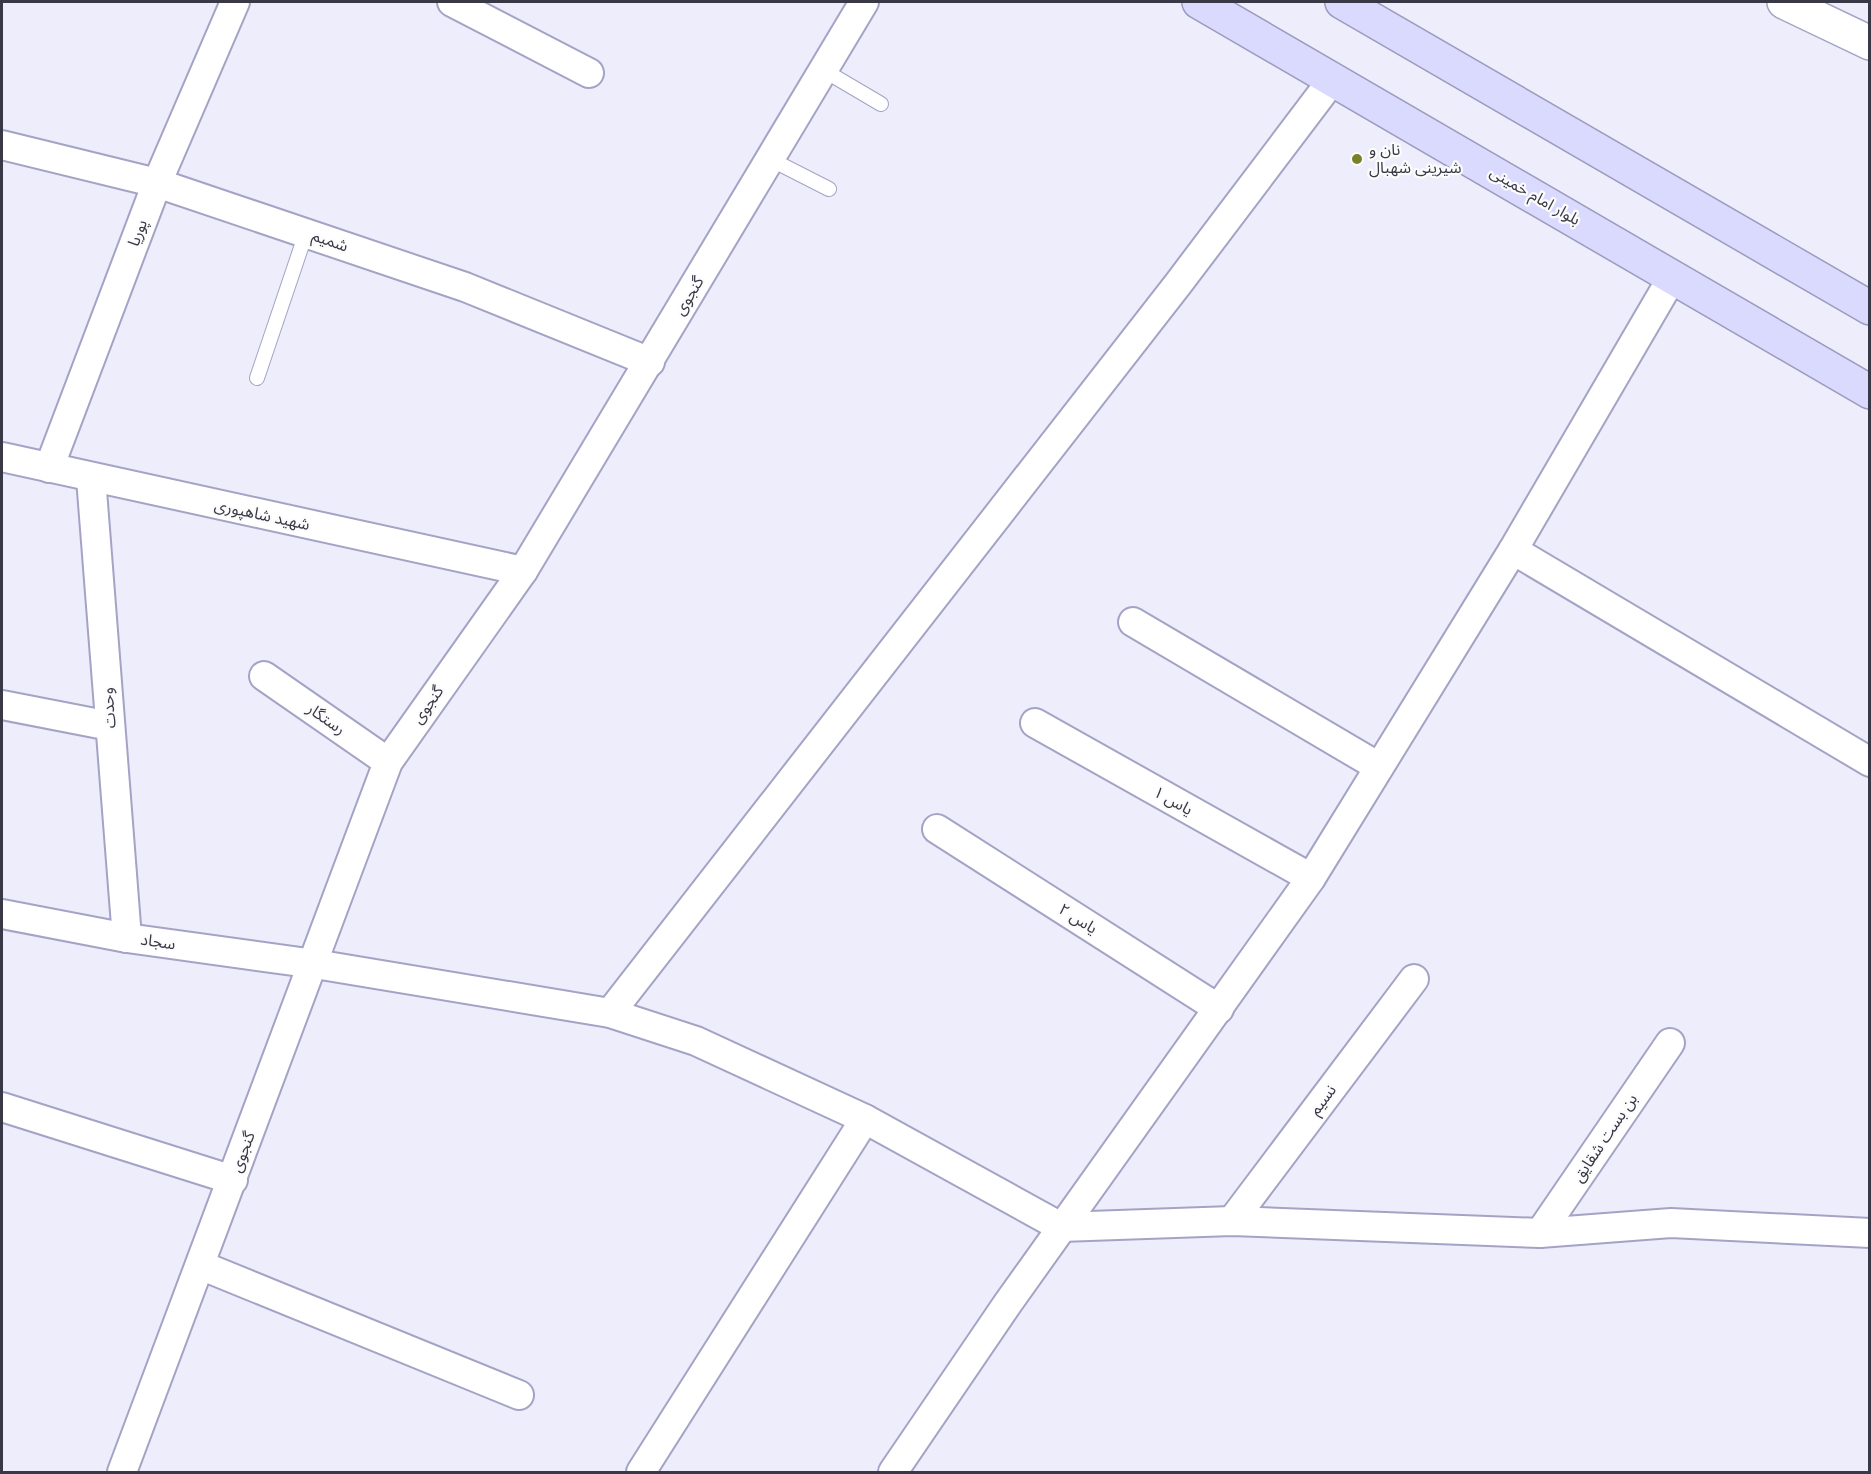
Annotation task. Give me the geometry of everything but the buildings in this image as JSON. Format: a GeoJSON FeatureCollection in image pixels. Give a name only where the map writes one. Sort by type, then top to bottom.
{"type":"FeatureCollection","features":[{"type":"Feature","properties":{"kind":"highway","name":"بلوار امام خمینی"},"geometry":{"type":"LineString","coordinates":[[1199,2],[1869,392]]}},
{"type":"Feature","properties":{"kind":"highway"},"geometry":{"type":"LineString","coordinates":[[1342,2],[1869,308]]}},
{"type":"Feature","properties":{"kind":"main road"},"geometry":{"type":"LineString","coordinates":[[1784,2],[1869,43]]}},
{"type":"Feature","properties":{"kind":"street","name":"پوریا"},"geometry":{"type":"LineString","coordinates":[[49,468],[157,183],[235,2]]}},
{"type":"Feature","properties":{"kind":"street"},"geometry":{"type":"LineString","coordinates":[[452,2],[590,73]]}},
{"type":"Feature","properties":{"kind":"street","name":"گنجوی"},"geometry":{"type":"LineString","coordinates":[[122,1473],[315,964],[388,762],[523,571],[825,71],[864,2]]}},
{"type":"Feature","properties":{"kind":"street"},"geometry":{"type":"LineString","coordinates":[[610,1013],[1171,293],[1333,79]]}},
{"type":"Feature","properties":{"kind":"street","name":"شمیم"},"geometry":{"type":"LineString","coordinates":[[2,146],[157,183],[465,287],[650,362]]}},
{"type":"Feature","properties":{"kind":"street"},"geometry":{"type":"LineString","coordinates":[[893,1473],[1061,1227],[1311,878],[1513,550],[1673,276]]}},
{"type":"Feature","properties":{"kind":"street","name":"شهید شاهپوری"},"geometry":{"type":"LineString","coordinates":[[2,456],[91,478],[523,571]]}},
{"type":"Feature","properties":{"kind":"street","name":"وحدت"},"geometry":{"type":"LineString","coordinates":[[91,478],[127,938]]}},
{"type":"Feature","properties":{"kind":"street"},"geometry":{"type":"LineString","coordinates":[[1513,550],[1869,762]]}},
{"type":"Feature","properties":{"kind":"street"},"geometry":{"type":"LineString","coordinates":[[1132,622],[1379,767]]}},
{"type":"Feature","properties":{"kind":"street","name":"رستگار"},"geometry":{"type":"LineString","coordinates":[[264,676],[388,762]]}},
{"type":"Feature","properties":{"kind":"street"},"geometry":{"type":"LineString","coordinates":[[2,705],[110,726]]}},
{"type":"Feature","properties":{"kind":"street","name":"یاس ۱"},"geometry":{"type":"LineString","coordinates":[[1035,723],[1311,878]]}},
{"type":"Feature","properties":{"kind":"street","name":"یاس ۲"},"geometry":{"type":"LineString","coordinates":[[937,829],[1219,1009]]}},
{"type":"Feature","properties":{"kind":"street","name":"سجاد"},"geometry":{"type":"LineString","coordinates":[[2,914],[127,938],[315,964],[610,1013],[696,1041],[865,1119],[1061,1227]]}},
{"type":"Feature","properties":{"kind":"street","name":"نسیم"},"geometry":{"type":"LineString","coordinates":[[1232,1221],[1414,979]]}},
{"type":"Feature","properties":{"kind":"street","name":"بن بست شقایق"},"geometry":{"type":"LineString","coordinates":[[1540,1233],[1670,1043]]}},
{"type":"Feature","properties":{"kind":"street"},"geometry":{"type":"LineString","coordinates":[[2,1107],[233,1180]]}},
{"type":"Feature","properties":{"kind":"street"},"geometry":{"type":"LineString","coordinates":[[641,1473],[865,1119]]}},
{"type":"Feature","properties":{"kind":"street"},"geometry":{"type":"LineString","coordinates":[[1061,1227],[1232,1221],[1540,1233],[1671,1223],[1869,1233]]}},
{"type":"Feature","properties":{"kind":"street"},"geometry":{"type":"LineString","coordinates":[[200,1265],[519,1395]]}},
{"type":"Feature","properties":{"kind":"lane"},"geometry":{"type":"LineString","coordinates":[[825,71],[881,104]]}},
{"type":"Feature","properties":{"kind":"lane"},"geometry":{"type":"LineString","coordinates":[[770,159],[829,189]]}},
{"type":"Feature","properties":{"kind":"lane"},"geometry":{"type":"LineString","coordinates":[[257,378],[306,233]]}},
{"type":"Feature","properties":{"kind":"place","name":"نان و شیرینی شهبال"},"geometry":{"type":"Point","coordinates":[1357,159]}}]}
